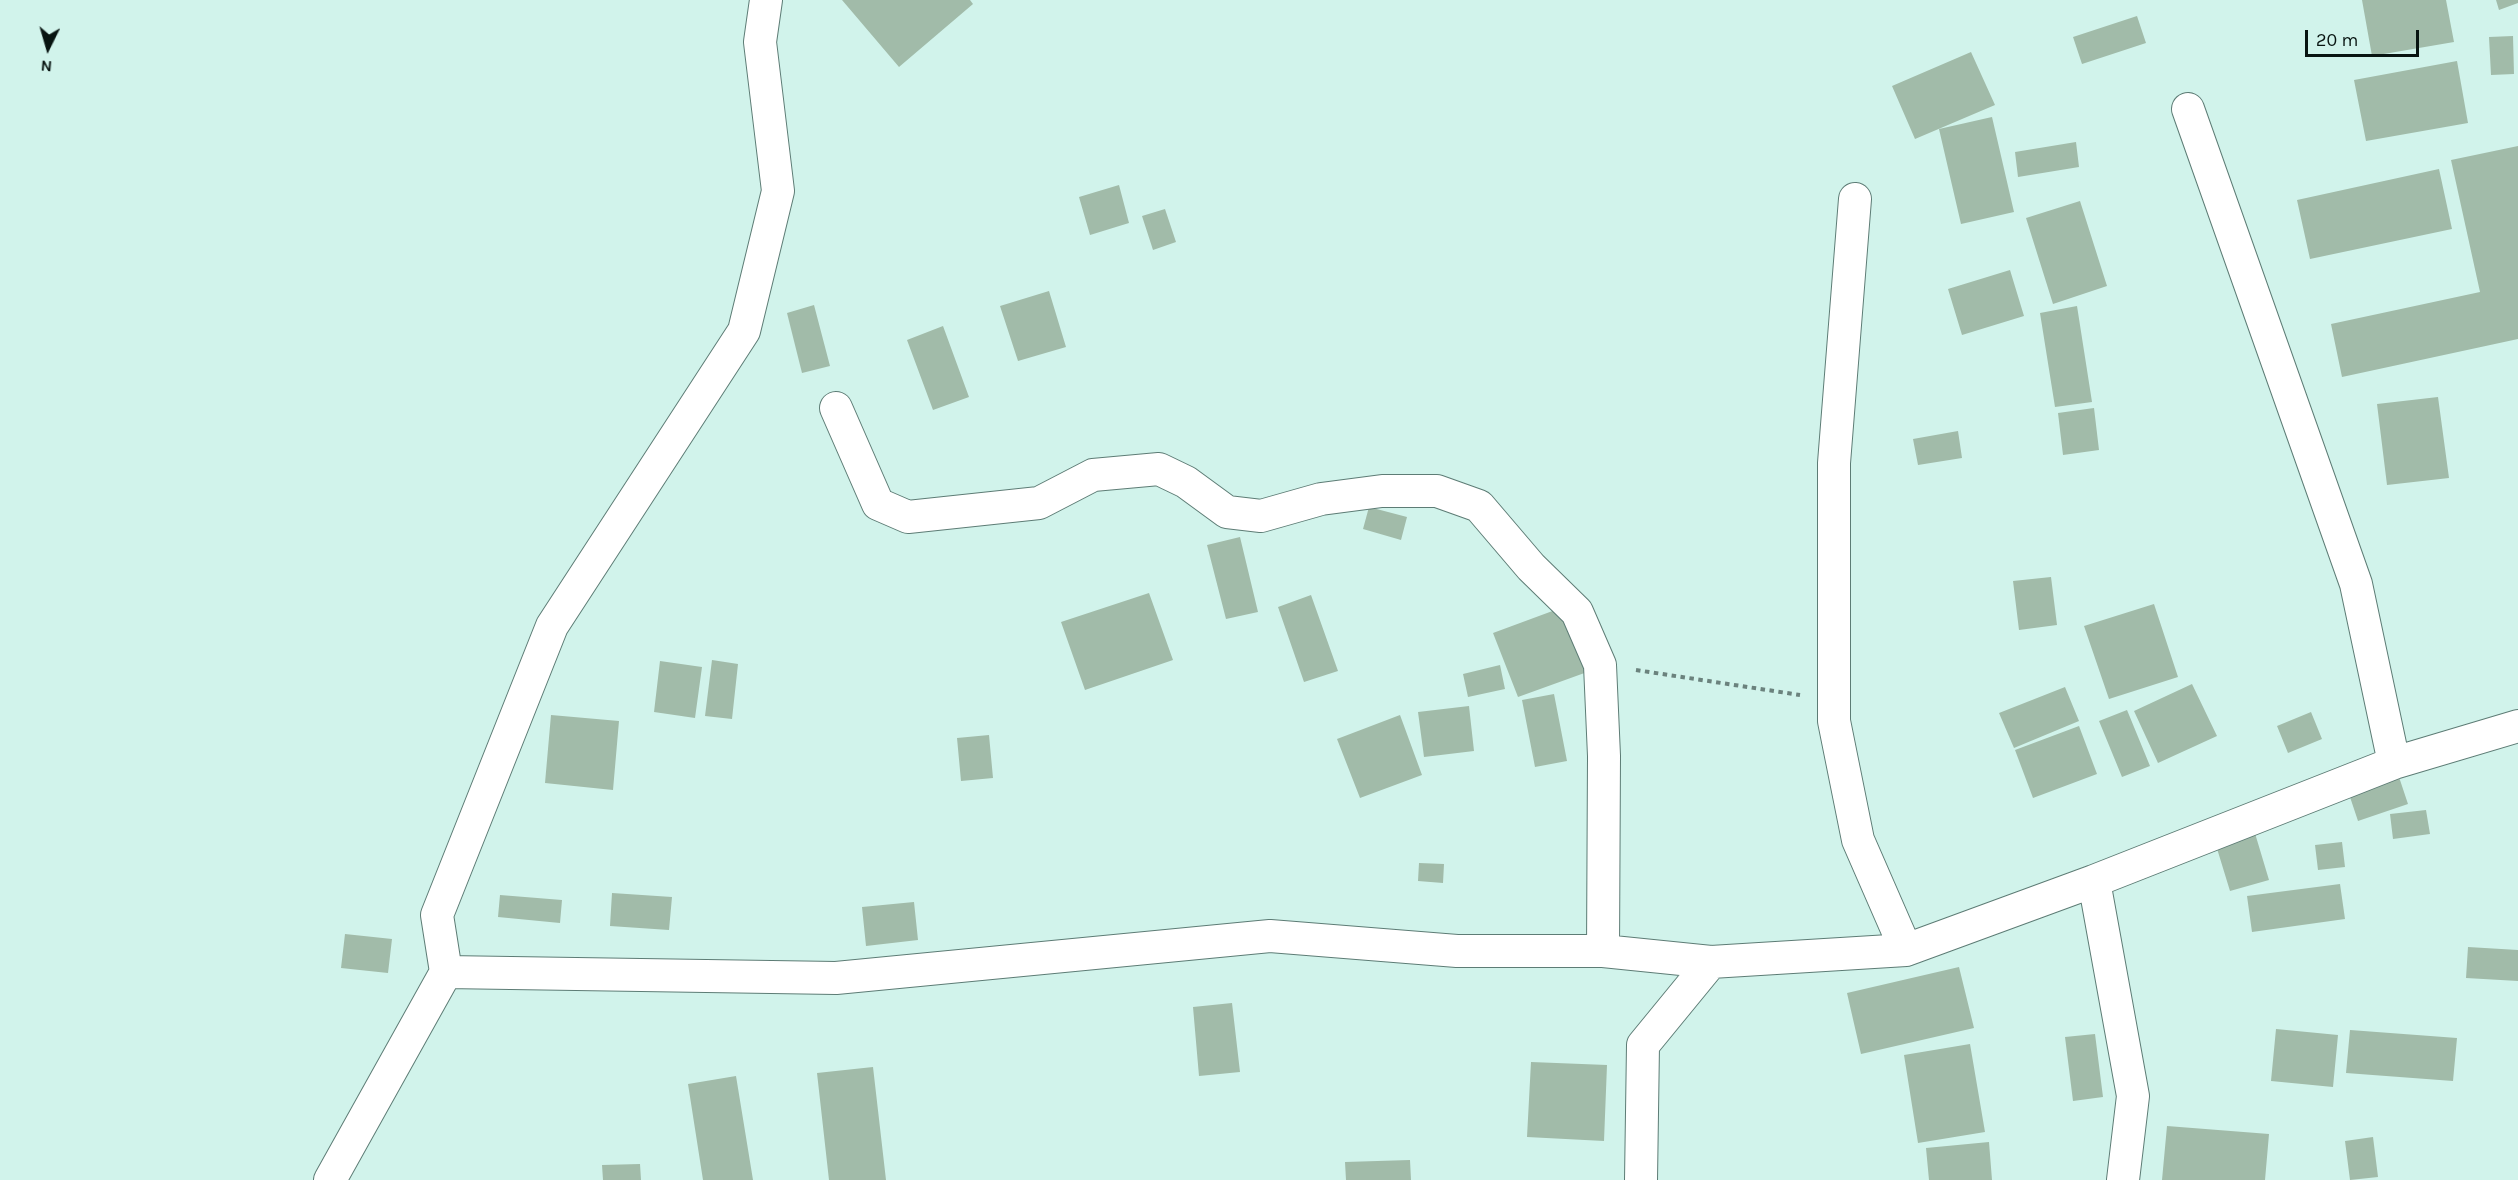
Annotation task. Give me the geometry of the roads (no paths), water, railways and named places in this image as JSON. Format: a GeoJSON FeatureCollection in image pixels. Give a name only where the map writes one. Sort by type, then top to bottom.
{"type":"FeatureCollection","features":[{"type":"Feature","properties":{"kind":"street"},"geometry":{"type":"LineString","coordinates":[[330,1180],[446,972],[437,915],[552,626],[744,331],[778,191],[760,42],[765,0]]}},
{"type":"Feature","properties":{"kind":"street"},"geometry":{"type":"LineString","coordinates":[[2187,110],[2356,584],[2394,763]]}},
{"type":"Feature","properties":{"kind":"street"},"geometry":{"type":"LineString","coordinates":[[1855,199],[1834,464],[1834,720],[1858,840],[1906,950]]}},
{"type":"Feature","properties":{"kind":"street"},"geometry":{"type":"LineString","coordinates":[[836,408],[878,504],[908,517],[1039,503],[1093,476],[1159,469],[1186,482],[1227,512],[1261,516],[1321,499],[1382,491],[1437,491],[1479,506],[1531,567],[1577,612],[1600,665],[1604,756],[1603,951]]}},
{"type":"Feature","properties":{"kind":"street"},"geometry":{"type":"LineString","coordinates":[[446,972],[836,978],[1270,936],[1457,951],[1603,951],[1711,962],[1906,950],[2094,880],[2394,763],[2516,736]]}},
{"type":"Feature","properties":{"kind":"street"},"geometry":{"type":"LineString","coordinates":[[2094,880],[2133,1096],[2123,1180]]}},
{"type":"Feature","properties":{"kind":"street"},"geometry":{"type":"LineString","coordinates":[[1641,1180],[1642,1045],[1711,962]]}}]}
